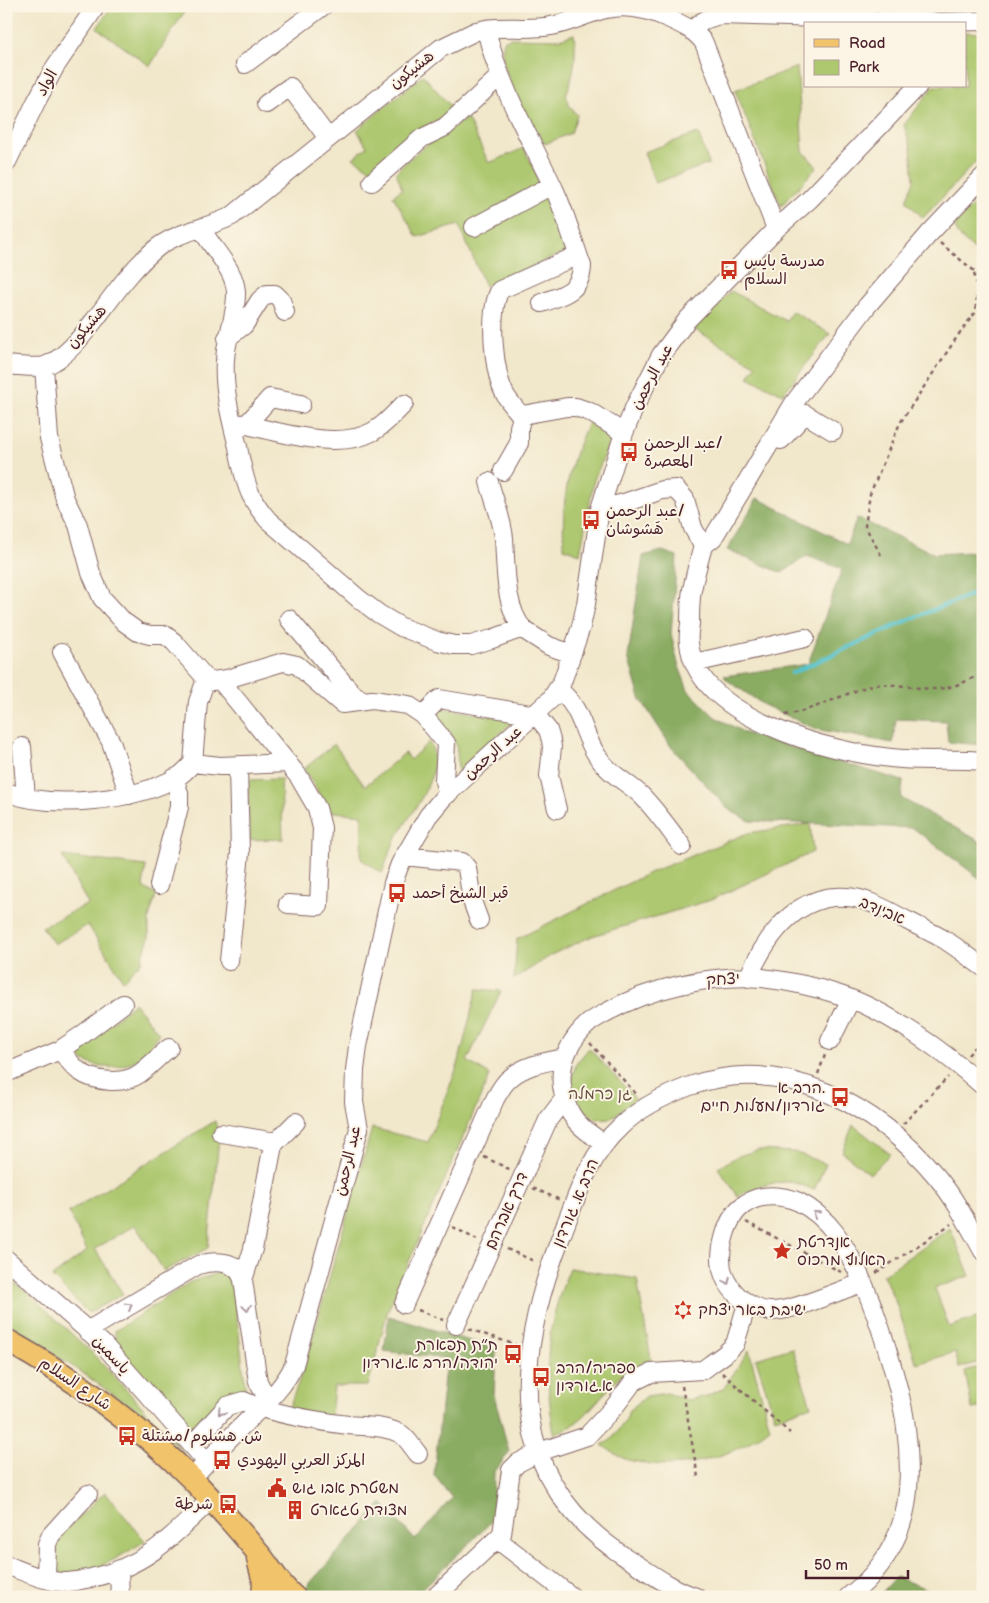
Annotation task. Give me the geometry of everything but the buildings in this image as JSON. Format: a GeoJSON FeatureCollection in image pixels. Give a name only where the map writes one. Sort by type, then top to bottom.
{"type":"FeatureCollection","features":[{"type":"Feature","properties":{"kind":"main road","name":"شارع السلام"},"geometry":{"type":"LineString","coordinates":[[6,1340],[43,1361],[93,1394],[143,1434],[192,1479],[263,1558],[280,1583],[294,1597]]}},
{"type":"Feature","properties":{"kind":"main road","name":"شارع السلام"},"geometry":{"type":"LineString","coordinates":[[246,1539],[253,1549],[261,1570],[264,1582],[263,1597]]}},
{"type":"Feature","properties":{"kind":"street","name":"الواد"},"geometry":{"type":"LineString","coordinates":[[6,164],[55,67],[96,6]]}},
{"type":"Feature","properties":{"kind":"street"},"geometry":{"type":"LineString","coordinates":[[245,64],[323,6]]}},
{"type":"Feature","properties":{"kind":"street","name":"هشيكون"},"geometry":{"type":"LineString","coordinates":[[44,366],[60,357],[72,347],[148,255],[160,245],[178,236],[218,224],[232,216],[441,48],[476,31],[486,29],[553,26],[621,6],[658,13],[682,24],[699,36],[704,43],[776,228]]}},
{"type":"Feature","properties":{"kind":"street"},"geometry":{"type":"LineString","coordinates":[[692,31],[701,21],[721,15],[942,17],[983,21]]}},
{"type":"Feature","properties":{"kind":"street"},"geometry":{"type":"LineString","coordinates":[[486,29],[506,91],[552,185],[582,266],[578,284],[570,291],[542,303]]}},
{"type":"Feature","properties":{"kind":"street"},"geometry":{"type":"LineString","coordinates":[[372,182],[422,138],[445,127],[500,76]]}},
{"type":"Feature","properties":{"kind":"street"},"geometry":{"type":"LineString","coordinates":[[266,104],[290,86],[328,138]]}},
{"type":"Feature","properties":{"kind":"street","name":"عبد الرحمن"},"geometry":{"type":"LineString","coordinates":[[192,1479],[206,1462],[265,1405],[290,1375],[298,1354],[359,1129],[353,1084],[358,1046],[393,883],[404,856],[428,816],[448,794],[536,715],[551,699],[562,682],[580,627],[591,581],[600,508],[624,433],[649,378],[671,340],[688,320],[776,228],[809,200],[916,88]]}},
{"type":"Feature","properties":{"kind":"street"},"geometry":{"type":"LineString","coordinates":[[983,177],[929,234],[867,306],[794,403],[714,538],[703,546],[691,592],[688,643],[694,663],[704,680],[740,711],[784,732],[830,748],[892,758],[983,761]]}},
{"type":"Feature","properties":{"kind":"street"},"geometry":{"type":"LineString","coordinates":[[474,228],[552,185]]}},
{"type":"Feature","properties":{"kind":"street"},"geometry":{"type":"LineString","coordinates":[[202,229],[221,257],[236,291],[227,338],[225,382],[239,423],[250,493],[258,509],[340,583],[379,614],[402,627],[437,641],[454,645],[471,645],[492,640],[517,630],[524,630]]}},
{"type":"Feature","properties":{"kind":"street"},"geometry":{"type":"LineString","coordinates":[[522,417],[505,395],[497,375],[493,333],[496,298],[500,290],[578,255]]}},
{"type":"Feature","properties":{"kind":"street"},"geometry":{"type":"LineString","coordinates":[[227,338],[244,325],[260,300],[267,294],[275,294],[281,300],[285,312]]}},
{"type":"Feature","properties":{"kind":"street"},"geometry":{"type":"LineString","coordinates":[[6,365],[44,366],[50,438],[54,456],[65,499],[78,525],[91,573],[102,598],[124,622],[138,632],[150,635],[165,635],[174,642],[203,675],[212,681],[288,763],[299,777],[317,808],[322,828],[319,906],[288,904]]}},
{"type":"Feature","properties":{"kind":"street"},"geometry":{"type":"LineString","coordinates":[[239,423],[270,398],[301,404]]}},
{"type":"Feature","properties":{"kind":"street"},"geometry":{"type":"LineString","coordinates":[[239,423],[286,435],[333,440],[354,439],[373,432],[404,404]]}},
{"type":"Feature","properties":{"kind":"street"},"geometry":{"type":"LineString","coordinates":[[572,654],[549,646],[524,630],[516,622],[505,565],[504,536],[496,476],[519,443],[519,427],[522,417],[528,414],[567,407],[576,408],[590,412],[624,433]]}},
{"type":"Feature","properties":{"kind":"street"},"geometry":{"type":"LineString","coordinates":[[773,437],[781,440],[805,414],[833,431]]}},
{"type":"Feature","properties":{"kind":"street"},"geometry":{"type":"LineString","coordinates":[[600,508],[624,503],[662,490],[676,489],[685,499],[693,528],[703,546]]}},
{"type":"Feature","properties":{"kind":"street"},"geometry":{"type":"LineString","coordinates":[[289,619],[352,693],[363,701]]}},
{"type":"Feature","properties":{"kind":"street"},"geometry":{"type":"LineString","coordinates":[[694,663],[805,638]]}},
{"type":"Feature","properties":{"kind":"street"},"geometry":{"type":"LineString","coordinates":[[62,652],[111,742],[129,795]]}},
{"type":"Feature","properties":{"kind":"street"},"geometry":{"type":"LineString","coordinates":[[6,792],[46,801],[74,801],[129,795],[179,776],[194,763],[198,702],[212,681],[282,662],[297,665],[342,704],[372,700],[408,705],[423,714],[446,743],[444,781],[448,794]]}},
{"type":"Feature","properties":{"kind":"street"},"geometry":{"type":"LineString","coordinates":[[558,688],[568,696],[579,713],[597,756],[619,779],[641,795],[682,846]]}},
{"type":"Feature","properties":{"kind":"street"},"geometry":{"type":"LineString","coordinates":[[423,714],[439,699],[536,715],[548,730],[551,740],[549,776],[557,809]]}},
{"type":"Feature","properties":{"kind":"street"},"geometry":{"type":"LineString","coordinates":[[22,747],[26,798]]}},
{"type":"Feature","properties":{"kind":"street"},"geometry":{"type":"LineString","coordinates":[[194,763],[220,766],[288,763]]}},
{"type":"Feature","properties":{"kind":"street"},"geometry":{"type":"LineString","coordinates":[[229,961],[240,853],[238,766]]}},
{"type":"Feature","properties":{"kind":"street"},"geometry":{"type":"LineString","coordinates":[[159,885],[179,807],[179,793],[174,778]]}},
{"type":"Feature","properties":{"kind":"street"},"geometry":{"type":"LineString","coordinates":[[404,856],[462,862],[467,868],[472,901],[479,920]]}},
{"type":"Feature","properties":{"kind":"street","name":"אבינדב"},"geometry":{"type":"LineString","coordinates":[[748,978],[758,954],[774,932],[792,914],[807,904],[848,897],[868,902],[902,918],[946,941],[983,967]]}},
{"type":"Feature","properties":{"kind":"street","name":"יצחק"},"geometry":{"type":"LineString","coordinates":[[605,1144],[584,1130],[571,1116],[564,1099],[561,1078],[565,1058],[576,1037],[590,1022],[616,1007],[638,998],[702,981],[762,978],[798,984],[841,995],[880,1012],[959,1065],[983,1086]]}},
{"type":"Feature","properties":{"kind":"street"},"geometry":{"type":"LineString","coordinates":[[830,1041],[851,999]]}},
{"type":"Feature","properties":{"kind":"street"},"geometry":{"type":"LineString","coordinates":[[6,1073],[60,1050],[123,1004]]}},
{"type":"Feature","properties":{"kind":"street"},"geometry":{"type":"LineString","coordinates":[[60,1050],[78,1071],[108,1081],[123,1080],[137,1075],[168,1048]]}},
{"type":"Feature","properties":{"kind":"street"},"geometry":{"type":"LineString","coordinates":[[404,1304],[494,1098],[508,1080],[521,1070],[537,1064],[565,1058]]}},
{"type":"Feature","properties":{"kind":"street","name":"הרב א. גורדון"},"geometry":{"type":"LineString","coordinates":[[696,1597],[654,1576],[616,1552],[586,1527],[548,1475],[533,1437],[527,1401],[527,1371],[529,1349],[542,1288],[581,1184],[600,1150],[620,1126],[647,1106],[674,1092],[705,1081],[731,1076],[760,1076],[788,1079],[813,1087],[855,1105],[914,1152],[938,1178],[964,1215],[983,1251]]}},
{"type":"Feature","properties":{"kind":"street","name":"דרך אברהם"},"geometry":{"type":"LineString","coordinates":[[456,1325],[548,1120],[564,1099]]}},
{"type":"Feature","properties":{"kind":"street"},"geometry":{"type":"LineString","coordinates":[[244,1280],[253,1249],[273,1145],[296,1122]]}},
{"type":"Feature","properties":{"kind":"street"},"geometry":{"type":"LineString","coordinates":[[221,1132],[276,1142]]}},
{"type":"Feature","properties":{"kind":"street"},"geometry":{"type":"LineString","coordinates":[[848,1597],[877,1570],[889,1552],[902,1525],[906,1500],[909,1463],[906,1426],[898,1387],[885,1342],[862,1283],[851,1258],[835,1233],[816,1212],[799,1202],[780,1196],[762,1197],[745,1204],[734,1216],[725,1233],[721,1249],[723,1274],[731,1289],[746,1304],[771,1312],[862,1283]]}},
{"type":"Feature","properties":{"kind":"street","name":"ياسمين"},"geometry":{"type":"LineString","coordinates":[[6,1259],[103,1344],[206,1462]]}},
{"type":"Feature","properties":{"kind":"street"},"geometry":{"type":"LineString","coordinates":[[87,1331],[198,1265],[218,1261],[234,1266],[241,1272],[244,1280],[258,1382],[265,1405]]}},
{"type":"Feature","properties":{"kind":"street"},"geometry":{"type":"LineString","coordinates":[[435,1597],[498,1540],[502,1534],[511,1470],[518,1463],[539,1452],[586,1436],[615,1406],[633,1382],[651,1373],[703,1370],[712,1364],[734,1344],[746,1304]]}},
{"type":"Feature","properties":{"kind":"street"},"geometry":{"type":"LineString","coordinates":[[192,1445],[227,1406],[244,1400],[334,1423],[382,1428],[402,1435],[418,1454]]}},
{"type":"Feature","properties":{"kind":"street"},"geometry":{"type":"LineString","coordinates":[[46,1579],[48,1544],[51,1535],[88,1494]]}},
{"type":"Feature","properties":{"kind":"street"},"geometry":{"type":"LineString","coordinates":[[6,1565],[46,1579],[72,1582],[119,1570],[146,1557],[169,1540],[210,1500]]}},
{"type":"Feature","properties":{"kind":"street"},"geometry":{"type":"LineString","coordinates":[[498,1540],[572,1597]]}},
{"type":"Feature","properties":{"kind":"street"},"geometry":{"type":"LineString","coordinates":[[119,1570],[120,1597]]}},
{"type":"Feature","properties":{"kind":"path"},"geometry":{"type":"LineString","coordinates":[[929,234],[983,278]]}},
{"type":"Feature","properties":{"kind":"path"},"geometry":{"type":"LineString","coordinates":[[881,555],[865,526],[870,494],[900,423],[960,331],[975,313],[978,287],[973,271]]}},
{"type":"Feature","properties":{"kind":"path"},"geometry":{"type":"LineString","coordinates":[[783,716],[800,713],[871,685],[936,689],[966,682],[983,674]]}},
{"type":"Feature","properties":{"kind":"path"},"geometry":{"type":"LineString","coordinates":[[580,1032],[647,1106]]}},
{"type":"Feature","properties":{"kind":"path"},"geometry":{"type":"LineString","coordinates":[[893,1135],[983,1039]]}},
{"type":"Feature","properties":{"kind":"path"},"geometry":{"type":"LineString","coordinates":[[813,1087],[830,1041]]}},
{"type":"Feature","properties":{"kind":"path"},"geometry":{"type":"LineString","coordinates":[[471,1151],[573,1206]]}},
{"type":"Feature","properties":{"kind":"path"},"geometry":{"type":"LineString","coordinates":[[734,1216],[862,1283],[964,1215]]}},
{"type":"Feature","properties":{"kind":"path"},"geometry":{"type":"LineString","coordinates":[[440,1221],[492,1245],[549,1267]]}},
{"type":"Feature","properties":{"kind":"path"},"geometry":{"type":"LineString","coordinates":[[404,1304],[456,1325],[529,1349]]}},
{"type":"Feature","properties":{"kind":"path"},"geometry":{"type":"LineString","coordinates":[[712,1364],[790,1433]]}},
{"type":"Feature","properties":{"kind":"path"},"geometry":{"type":"LineString","coordinates":[[680,1372],[698,1477]]}},
{"type":"Feature","properties":{"kind":"green space"},"geometry":{"type":"Polygon","coordinates":[[[112,6],[188,6],[150,66],[97,28],[112,6]]]}},
{"type":"Feature","properties":{"kind":"green space"},"geometry":{"type":"Polygon","coordinates":[[[966,32],[983,33],[983,154],[923,218],[906,201],[914,180],[911,147],[904,125],[932,88],[966,88],[966,32]]]}},
{"type":"Feature","properties":{"kind":"green space"},"geometry":{"type":"Polygon","coordinates":[[[574,34],[574,65],[566,95],[570,107],[577,115],[571,133],[545,144],[523,109],[509,80],[504,66],[504,41],[510,38],[560,39],[574,34]]]}},
{"type":"Feature","properties":{"kind":"green space"},"geometry":{"type":"Polygon","coordinates":[[[797,67],[803,151],[817,167],[781,206],[735,90],[797,67]]]}},
{"type":"Feature","properties":{"kind":"green space"},"geometry":{"type":"Polygon","coordinates":[[[423,75],[452,108],[443,117],[419,130],[373,171],[353,158],[367,147],[357,130],[423,75]]]}},
{"type":"Feature","properties":{"kind":"green space"},"geometry":{"type":"Polygon","coordinates":[[[467,118],[489,163],[524,148],[564,235],[568,251],[485,286],[459,225],[417,237],[393,196],[402,189],[396,172],[417,152],[467,118]]]}},
{"type":"Feature","properties":{"kind":"green space"},"geometry":{"type":"Polygon","coordinates":[[[698,133],[709,164],[655,183],[644,152],[698,133]]]}},
{"type":"Feature","properties":{"kind":"green space"},"geometry":{"type":"Polygon","coordinates":[[[983,196],[983,258],[957,234],[955,224],[983,196]]]}},
{"type":"Feature","properties":{"kind":"green space"},"geometry":{"type":"Polygon","coordinates":[[[731,291],[786,321],[792,311],[830,334],[783,394],[748,377],[756,365],[694,329],[731,291]]]}},
{"type":"Feature","properties":{"kind":"green space"},"geometry":{"type":"Polygon","coordinates":[[[588,423],[605,435],[610,442],[594,480],[580,554],[564,548],[563,531],[567,484],[575,454],[588,423]]]}},
{"type":"Feature","properties":{"kind":"green space"},"geometry":{"type":"Polygon","coordinates":[[[757,498],[847,544],[857,518],[935,554],[972,552],[983,547],[983,745],[948,742],[946,721],[896,719],[893,743],[816,729],[764,705],[727,680],[724,676],[808,664],[842,569],[807,556],[782,573],[727,550],[757,498]]]}},
{"type":"Feature","properties":{"kind":"green space"},"geometry":{"type":"Polygon","coordinates":[[[662,551],[677,556],[671,634],[678,664],[688,690],[715,717],[745,733],[903,781],[901,798],[983,843],[983,881],[913,828],[750,821],[729,810],[672,748],[640,698],[628,657],[643,556],[662,551]]]}},
{"type":"Feature","properties":{"kind":"green space"},"geometry":{"type":"Polygon","coordinates":[[[439,708],[516,719],[458,772],[454,739],[431,715],[439,708]]]}},
{"type":"Feature","properties":{"kind":"green space"},"geometry":{"type":"Polygon","coordinates":[[[429,742],[434,754],[434,766],[430,779],[417,806],[395,840],[382,873],[361,859],[362,815],[326,811],[317,790],[304,769],[334,744],[365,786],[405,753],[410,760],[429,742]]]}},
{"type":"Feature","properties":{"kind":"green space"},"geometry":{"type":"Polygon","coordinates":[[[281,779],[283,839],[249,840],[248,780],[281,779]]]}},
{"type":"Feature","properties":{"kind":"green space"},"geometry":{"type":"Polygon","coordinates":[[[810,824],[813,852],[711,900],[592,936],[555,953],[514,979],[517,939],[649,873],[748,833],[810,824]]]}},
{"type":"Feature","properties":{"kind":"green space"},"geometry":{"type":"Polygon","coordinates":[[[62,856],[146,866],[143,887],[156,895],[149,918],[149,937],[141,962],[123,980],[88,925],[54,944],[42,927],[88,904],[62,856]]]}},
{"type":"Feature","properties":{"kind":"green space"},"geometry":{"type":"Polygon","coordinates":[[[477,989],[501,991],[467,1061],[490,1075],[388,1310],[368,1386],[334,1386],[331,1417],[287,1413],[303,1371],[372,1128],[428,1142],[458,1065],[477,989]]]}},
{"type":"Feature","properties":{"kind":"green space"},"geometry":{"type":"Polygon","coordinates":[[[134,1003],[159,1033],[143,1055],[128,1064],[113,1067],[97,1066],[81,1059],[80,1050],[134,1003]]]}},
{"type":"Feature","properties":{"kind":"green space","name":"גן כרמלה"},"geometry":{"type":"Polygon","coordinates":[[[589,1048],[636,1099],[611,1118],[596,1119],[582,1108],[570,1085],[576,1064],[589,1048]]]}},
{"type":"Feature","properties":{"kind":"green space"},"geometry":{"type":"Polygon","coordinates":[[[215,1121],[219,1138],[208,1248],[164,1271],[135,1225],[95,1249],[123,1294],[88,1313],[52,1277],[87,1251],[69,1212],[215,1121]]]}},
{"type":"Feature","properties":{"kind":"green space"},"geometry":{"type":"Polygon","coordinates":[[[853,1125],[890,1154],[870,1174],[842,1152],[853,1125]]]}},
{"type":"Feature","properties":{"kind":"green space"},"geometry":{"type":"Polygon","coordinates":[[[758,1150],[794,1152],[826,1164],[814,1190],[798,1184],[781,1182],[758,1187],[738,1196],[718,1168],[736,1157],[758,1150]]]}},
{"type":"Feature","properties":{"kind":"green space"},"geometry":{"type":"Polygon","coordinates":[[[950,1228],[970,1276],[935,1288],[949,1327],[983,1316],[983,1361],[959,1368],[955,1352],[917,1364],[896,1303],[883,1275],[950,1228]]]}},
{"type":"Feature","properties":{"kind":"green space"},"geometry":{"type":"Polygon","coordinates":[[[570,1268],[637,1279],[651,1359],[619,1377],[585,1415],[572,1426],[554,1434],[549,1389],[548,1350],[555,1311],[570,1268]]]}},
{"type":"Feature","properties":{"kind":"green space"},"geometry":{"type":"Polygon","coordinates":[[[219,1273],[229,1275],[233,1285],[246,1392],[234,1392],[226,1395],[190,1429],[116,1346],[115,1331],[190,1282],[219,1273]]]}},
{"type":"Feature","properties":{"kind":"green space"},"geometry":{"type":"Polygon","coordinates":[[[6,1278],[27,1292],[93,1354],[185,1453],[125,1403],[77,1369],[6,1325],[6,1278]]]}},
{"type":"Feature","properties":{"kind":"green space"},"geometry":{"type":"Polygon","coordinates":[[[389,1316],[496,1349],[494,1395],[509,1452],[494,1473],[493,1520],[414,1597],[306,1597],[302,1592],[382,1503],[415,1540],[452,1498],[434,1475],[446,1359],[384,1351],[389,1316]]]}},
{"type":"Feature","properties":{"kind":"green space"},"geometry":{"type":"Polygon","coordinates":[[[792,1348],[811,1406],[775,1418],[756,1359],[792,1348]]]}},
{"type":"Feature","properties":{"kind":"green space"},"geometry":{"type":"Polygon","coordinates":[[[749,1350],[770,1428],[756,1438],[710,1459],[661,1465],[629,1460],[602,1445],[611,1440],[626,1420],[629,1410],[647,1396],[667,1393],[688,1400],[707,1396],[724,1388],[749,1350]]]}},
{"type":"Feature","properties":{"kind":"green space"},"geometry":{"type":"Polygon","coordinates":[[[983,1366],[983,1407],[972,1409],[965,1371],[983,1366]]]}},
{"type":"Feature","properties":{"kind":"green space"},"geometry":{"type":"Polygon","coordinates":[[[105,1492],[145,1541],[91,1570],[73,1574],[53,1572],[58,1543],[65,1531],[105,1492]]]}},
{"type":"Feature","properties":{"kind":"green space"},"geometry":{"type":"Polygon","coordinates":[[[896,1577],[947,1597],[878,1597],[896,1577]]]}},
{"type":"Feature","properties":{"kind":"waterway"},"geometry":{"type":"LineString","coordinates":[[792,673],[913,618],[983,590]]}},
{"type":"Feature","properties":{"kind":"place","name":"مدرسة بايس السلام"},"geometry":{"type":"Point","coordinates":[729,270]}},
{"type":"Feature","properties":{"kind":"place","name":"عبد الرحمن/ المعصرة"},"geometry":{"type":"Point","coordinates":[629,452]}},
{"type":"Feature","properties":{"kind":"place","name":"عبد الرحمن/ هَشوشان"},"geometry":{"type":"Point","coordinates":[591,520]}},
{"type":"Feature","properties":{"kind":"place","name":"قبر الشيخ أحمد"},"geometry":{"type":"Point","coordinates":[397,893]}},
{"type":"Feature","properties":{"kind":"place","name":"הרב א. גורדון/מעלות חיים"},"geometry":{"type":"Point","coordinates":[840,1097]}},
{"type":"Feature","properties":{"kind":"place","name":"אנדרטת האלוף מרכוס"},"geometry":{"type":"Point","coordinates":[782,1251]}},
{"type":"Feature","properties":{"kind":"place","name":"ישיבת באר יצחק"},"geometry":{"type":"Point","coordinates":[683,1310]}},
{"type":"Feature","properties":{"kind":"place","name":"ת״ת תפארת יהודה/הרב א.גורדון"},"geometry":{"type":"Point","coordinates":[513,1354]}},
{"type":"Feature","properties":{"kind":"place","name":"ספריה/הרב א.גורדון"},"geometry":{"type":"Point","coordinates":[541,1377]}},
{"type":"Feature","properties":{"kind":"place","name":"ش. هشلوم/مشتلة"},"geometry":{"type":"Point","coordinates":[127,1436]}},
{"type":"Feature","properties":{"kind":"place","name":"المركز العربي اليهودي"},"geometry":{"type":"Point","coordinates":[222,1460]}},
{"type":"Feature","properties":{"kind":"place","name":"משטרת אבו גוש"},"geometry":{"type":"Point","coordinates":[277,1488]}},
{"type":"Feature","properties":{"kind":"place","name":"شرطة"},"geometry":{"type":"Point","coordinates":[228,1504]}},
{"type":"Feature","properties":{"kind":"place","name":"מצודת טגארט"},"geometry":{"type":"Point","coordinates":[295,1510]}}]}
